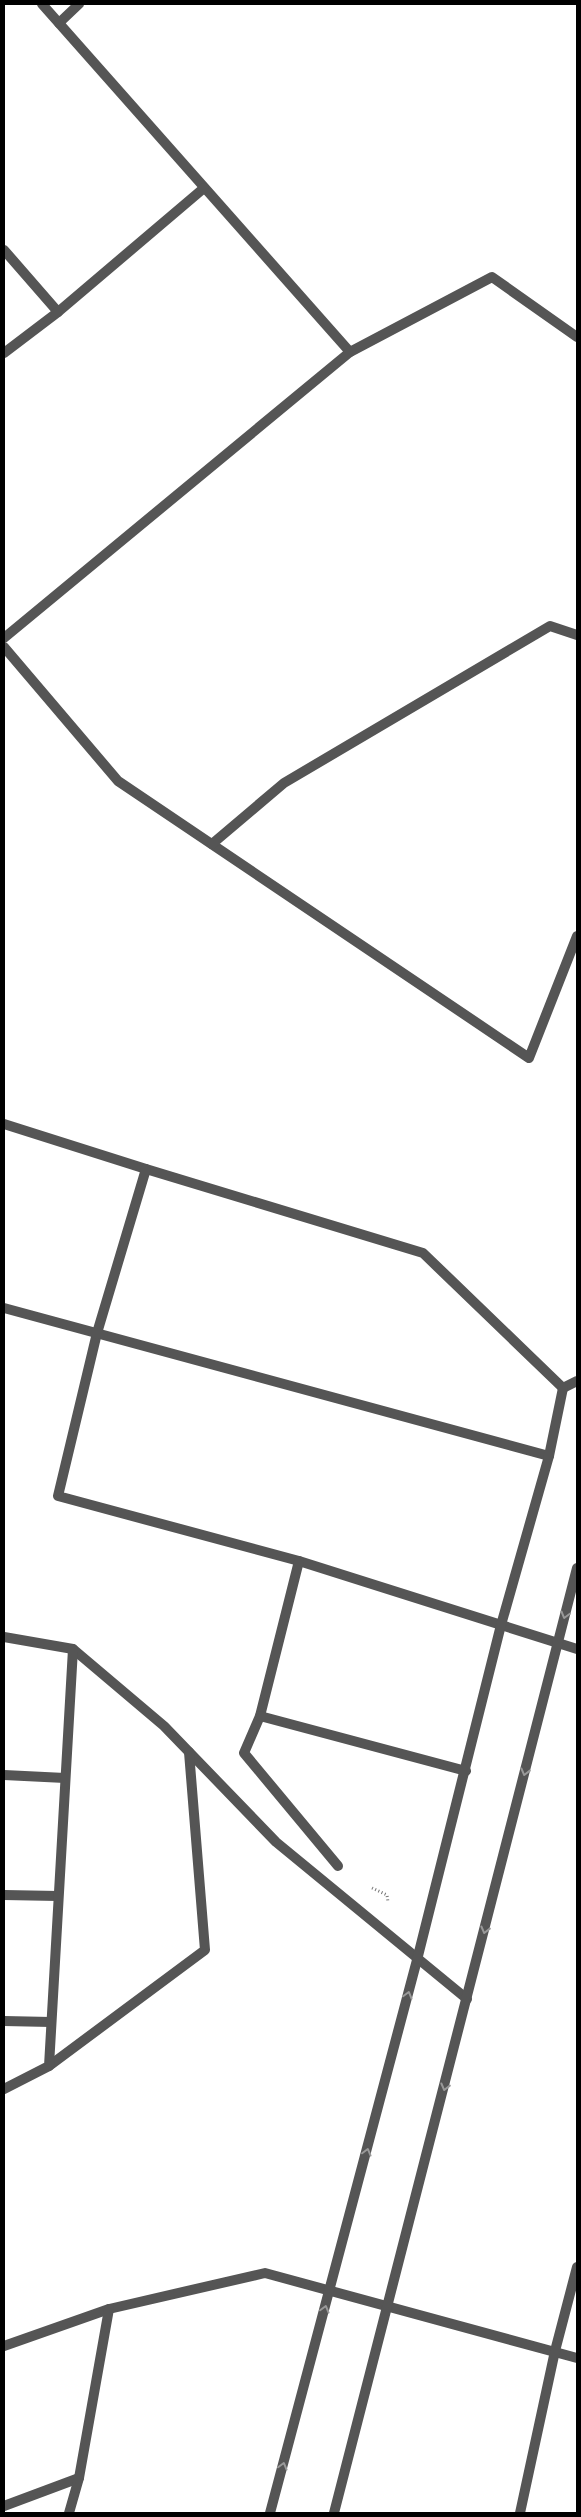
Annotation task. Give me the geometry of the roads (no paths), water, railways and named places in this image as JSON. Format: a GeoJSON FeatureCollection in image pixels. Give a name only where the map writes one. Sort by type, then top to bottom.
{"type":"FeatureCollection","features":[{"type":"Feature","properties":{"kind":"street"},"geometry":{"type":"LineString","coordinates":[[42,4],[350,352]]}},
{"type":"Feature","properties":{"kind":"street"},"geometry":{"type":"LineString","coordinates":[[58,23],[79,4]]}},
{"type":"Feature","properties":{"kind":"street"},"geometry":{"type":"LineString","coordinates":[[4,353],[58,312],[204,188]]}},
{"type":"Feature","properties":{"kind":"street"},"geometry":{"type":"LineString","coordinates":[[4,250],[58,312]]}},
{"type":"Feature","properties":{"kind":"street"},"geometry":{"type":"LineString","coordinates":[[4,638],[350,352],[492,277],[577,337]]}},
{"type":"Feature","properties":{"kind":"street"},"geometry":{"type":"LineString","coordinates":[[212,844],[284,783],[550,626],[577,635]]}},
{"type":"Feature","properties":{"kind":"street"},"geometry":{"type":"LineString","coordinates":[[4,647],[118,781],[529,1058],[577,936]]}},
{"type":"Feature","properties":{"kind":"street"},"geometry":{"type":"LineString","coordinates":[[4,1124],[423,1253],[563,1388]]}},
{"type":"Feature","properties":{"kind":"street"},"geometry":{"type":"LineString","coordinates":[[146,1169],[97,1334],[58,1496],[300,1561],[577,1649]]}},
{"type":"Feature","properties":{"kind":"street"},"geometry":{"type":"LineString","coordinates":[[4,1308],[548,1456]]}},
{"type":"Feature","properties":{"kind":"street"},"geometry":{"type":"LineString","coordinates":[[563,1388],[577,1381]]}},
{"type":"Feature","properties":{"kind":"street"},"geometry":{"type":"LineString","coordinates":[[270,2513],[417,1960],[466,1771],[501,1625],[548,1456],[563,1388]]}},
{"type":"Feature","properties":{"kind":"street"},"geometry":{"type":"LineString","coordinates":[[300,1561],[260,1716],[244,1753],[338,1866]]}},
{"type":"Feature","properties":{"kind":"street"},"geometry":{"type":"LineString","coordinates":[[334,2513],[577,1568]]}},
{"type":"Feature","properties":{"kind":"street"},"geometry":{"type":"LineString","coordinates":[[4,1637],[72,1649],[164,1726],[276,1842],[417,1960],[467,1999]]}},
{"type":"Feature","properties":{"kind":"street"},"geometry":{"type":"LineString","coordinates":[[49,2066],[72,1649]]}},
{"type":"Feature","properties":{"kind":"street"},"geometry":{"type":"LineString","coordinates":[[260,1716],[466,1771]]}},
{"type":"Feature","properties":{"kind":"street"},"geometry":{"type":"LineString","coordinates":[[4,2089],[49,2066],[204,1950],[189,1752]]}},
{"type":"Feature","properties":{"kind":"street"},"geometry":{"type":"LineString","coordinates":[[4,1775],[65,1778]]}},
{"type":"Feature","properties":{"kind":"street"},"geometry":{"type":"LineString","coordinates":[[4,1895],[58,1896]]}},
{"type":"Feature","properties":{"kind":"street"},"geometry":{"type":"LineString","coordinates":[[4,2021],[51,2022]]}},
{"type":"Feature","properties":{"kind":"street"},"geometry":{"type":"LineString","coordinates":[[520,2513],[555,2351],[577,2267]]}},
{"type":"Feature","properties":{"kind":"street"},"geometry":{"type":"LineString","coordinates":[[4,2346],[109,2309],[265,2273],[577,2358]]}},
{"type":"Feature","properties":{"kind":"street"},"geometry":{"type":"LineString","coordinates":[[69,2513],[79,2478],[109,2309]]}},
{"type":"Feature","properties":{"kind":"street"},"geometry":{"type":"LineString","coordinates":[[4,2506],[79,2478]]}}]}
